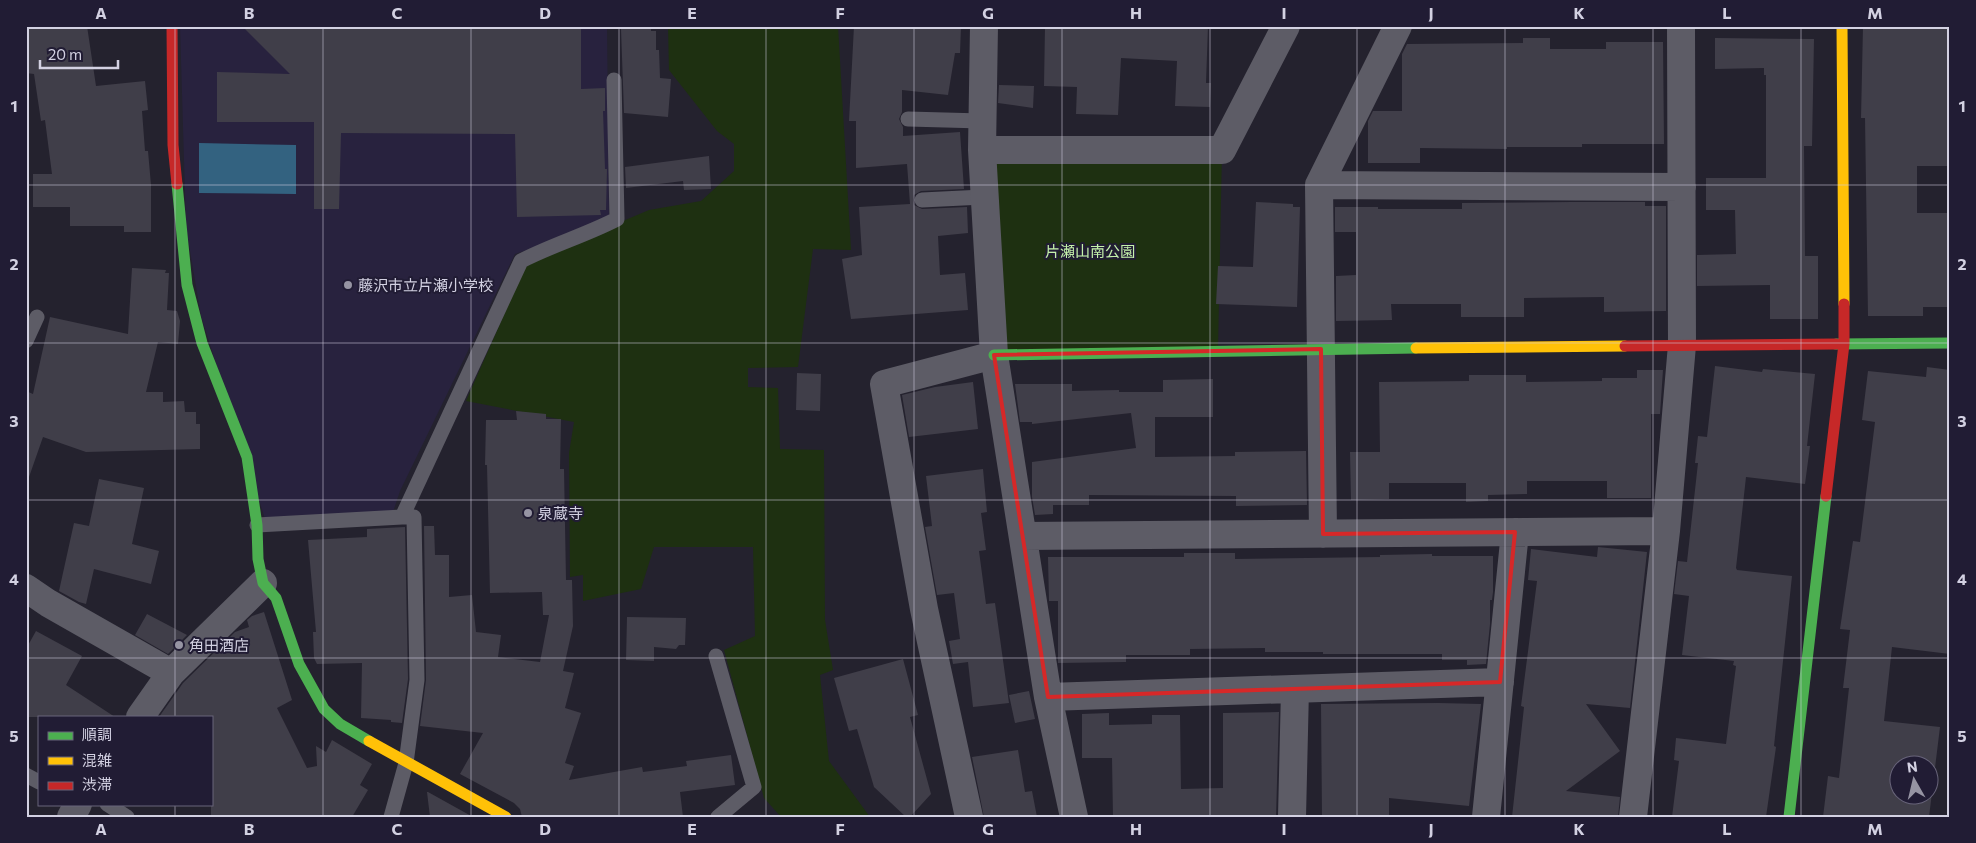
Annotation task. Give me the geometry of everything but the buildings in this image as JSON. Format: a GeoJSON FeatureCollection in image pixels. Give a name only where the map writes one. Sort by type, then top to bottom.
{"type":"FeatureCollection","features":[{"type":"Feature","properties":{"kind":"street"},"geometry":{"type":"LineString","coordinates":[[172,26],[173,145],[187,285],[202,343],[247,456],[258,526],[258,559],[263,583],[276,598],[299,664],[324,709],[340,724],[406,763],[506,817]]}},
{"type":"Feature","properties":{"kind":"street"},"geometry":{"type":"LineString","coordinates":[[984,26],[983,197],[994,355],[1048,697],[1074,817]]}},
{"type":"Feature","properties":{"kind":"street"},"geometry":{"type":"LineString","coordinates":[[982,150],[1222,150],[1286,26]]}},
{"type":"Feature","properties":{"kind":"street"},"geometry":{"type":"LineString","coordinates":[[1323,534],[1319,186],[1398,26]]}},
{"type":"Feature","properties":{"kind":"street"},"geometry":{"type":"LineString","coordinates":[[1633,817],[1666,530],[1682,346],[1682,26]]}},
{"type":"Feature","properties":{"kind":"street"},"geometry":{"type":"LineString","coordinates":[[1789,817],[1844,344],[1842,26]]}},
{"type":"Feature","properties":{"kind":"street"},"geometry":{"type":"LineString","coordinates":[[1319,186],[1682,187]]}},
{"type":"Feature","properties":{"kind":"street"},"geometry":{"type":"LineString","coordinates":[[969,817],[924,609],[884,384],[994,355],[1321,349],[1950,343]]}},
{"type":"Feature","properties":{"kind":"street"},"geometry":{"type":"LineString","coordinates":[[1023,536],[1666,530]]}},
{"type":"Feature","properties":{"kind":"street"},"geometry":{"type":"LineString","coordinates":[[1486,817],[1515,532]]}},
{"type":"Feature","properties":{"kind":"street"},"geometry":{"type":"LineString","coordinates":[[141,716],[171,673],[263,583]]}},
{"type":"Feature","properties":{"kind":"street"},"geometry":{"type":"LineString","coordinates":[[26,588],[48,603],[171,673]]}},
{"type":"Feature","properties":{"kind":"street"},"geometry":{"type":"LineString","coordinates":[[1048,697],[1500,682]]}},
{"type":"Feature","properties":{"kind":"street"},"geometry":{"type":"LineString","coordinates":[[1292,817],[1295,689]]}},
{"type":"Feature","properties":{"kind":"lane"},"geometry":{"type":"LineString","coordinates":[[402,517],[521,261],[541,251],[589,233],[617,219],[614,80]]}},
{"type":"Feature","properties":{"kind":"lane"},"geometry":{"type":"LineString","coordinates":[[908,119],[982,121]]}},
{"type":"Feature","properties":{"kind":"lane"},"geometry":{"type":"LineString","coordinates":[[922,200],[983,197]]}},
{"type":"Feature","properties":{"kind":"lane"},"geometry":{"type":"LineString","coordinates":[[26,342],[37,317]]}},
{"type":"Feature","properties":{"kind":"lane"},"geometry":{"type":"LineString","coordinates":[[258,526],[414,517],[417,680],[406,763],[391,817]]}},
{"type":"Feature","properties":{"kind":"lane"},"geometry":{"type":"LineString","coordinates":[[716,656],[754,786],[718,817]]}},
{"type":"Feature","properties":{"kind":"lane"},"geometry":{"type":"LineString","coordinates":[[26,775],[38,781]]}},
{"type":"Feature","properties":{"kind":"lane"},"geometry":{"type":"LineString","coordinates":[[110,806],[127,817]]}},
{"type":"Feature","properties":{"kind":"highlighted area"},"geometry":{"type":"Polygon","coordinates":[[[1321,349],[1323,534],[1515,532],[1500,682],[1048,697],[994,355],[1321,349]]]}},
{"type":"Feature","properties":{"kind":"shaded area","name":"藤沢市立片瀬小学校"},"geometry":{"type":"Polygon","coordinates":[[[180,26],[607,26],[609,217],[554,241],[515,254],[400,491],[393,512],[265,519],[201,316],[186,227],[180,26]]]}},
{"type":"Feature","properties":{"kind":"green space"},"geometry":{"type":"Polygon","coordinates":[[[668,26],[838,26],[851,250],[813,249],[798,367],[748,368],[748,387],[778,388],[780,449],[824,450],[825,620],[833,670],[820,675],[829,761],[870,817],[781,817],[764,798],[724,650],[755,636],[753,547],[654,547],[641,589],[583,601],[583,575],[570,577],[569,453],[574,422],[466,401],[525,267],[552,251],[649,210],[701,201],[734,171],[734,144],[717,131],[669,70],[668,26]]]}},
{"type":"Feature","properties":{"kind":"green space","name":"片瀬山南公園"},"geometry":{"type":"Polygon","coordinates":[[[982,150],[1222,150],[1218,350],[994,355],[982,150]]]}},
{"type":"Feature","properties":{"kind":"water"},"geometry":{"type":"Polygon","coordinates":[[[199,143],[296,145],[296,194],[199,193],[199,143]]]}},
{"type":"Feature","properties":{"kind":"traffic: fast"},"geometry":{"type":"LineString","coordinates":[[177,184],[187,285],[202,343],[247,457],[257,525],[258,559],[263,583],[276,598],[299,664],[324,709],[340,724],[369,741]]}},
{"type":"Feature","properties":{"kind":"traffic: fast"},"geometry":{"type":"LineString","coordinates":[[1836,344],[1950,343]]}},
{"type":"Feature","properties":{"kind":"traffic: fast"},"geometry":{"type":"LineString","coordinates":[[994,355],[1416,348]]}},
{"type":"Feature","properties":{"kind":"traffic: fast"},"geometry":{"type":"LineString","coordinates":[[1789,817],[1826,496]]}},
{"type":"Feature","properties":{"kind":"traffic: slow"},"geometry":{"type":"LineString","coordinates":[[1842,26],[1844,304]]}},
{"type":"Feature","properties":{"kind":"traffic: slow"},"geometry":{"type":"LineString","coordinates":[[1416,348],[1625,346]]}},
{"type":"Feature","properties":{"kind":"traffic: slow"},"geometry":{"type":"LineString","coordinates":[[369,741],[506,817]]}},
{"type":"Feature","properties":{"kind":"traffic: jam"},"geometry":{"type":"LineString","coordinates":[[172,26],[173,145],[177,184]]}},
{"type":"Feature","properties":{"kind":"traffic: jam"},"geometry":{"type":"LineString","coordinates":[[1826,496],[1844,344],[1844,304]]}},
{"type":"Feature","properties":{"kind":"traffic: jam"},"geometry":{"type":"LineString","coordinates":[[1625,346],[1836,344]]}},
{"type":"Feature","properties":{"kind":"place","name":"藤沢市立片瀬小学校"},"geometry":{"type":"Point","coordinates":[348,285]}},
{"type":"Feature","properties":{"kind":"place","name":"泉蔵寺"},"geometry":{"type":"Point","coordinates":[528,513]}},
{"type":"Feature","properties":{"kind":"place","name":"角田酒店"},"geometry":{"type":"Point","coordinates":[179,645]}}]}
